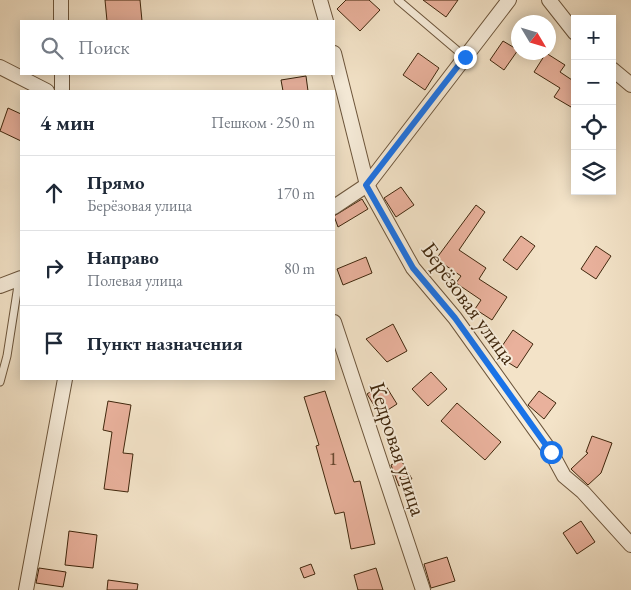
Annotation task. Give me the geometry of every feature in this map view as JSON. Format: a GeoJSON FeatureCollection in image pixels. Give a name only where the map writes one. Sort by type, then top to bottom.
{"type":"FeatureCollection","features":[{"type":"Feature","properties":{"kind":"street"},"geometry":{"type":"LineString","coordinates":[[61,0],[61,20]]}},
{"type":"Feature","properties":{"kind":"street"},"geometry":{"type":"LineString","coordinates":[[320,0],[326,20]]}},
{"type":"Feature","properties":{"kind":"street"},"geometry":{"type":"LineString","coordinates":[[335,206],[366,185],[509,0]]}},
{"type":"Feature","properties":{"kind":"street"},"geometry":{"type":"LineString","coordinates":[[549,0],[571,28]]}},
{"type":"Feature","properties":{"kind":"street","name":"Берёзовая улица"},"geometry":{"type":"LineString","coordinates":[[335,57],[366,185],[413,268],[461,326],[551,452],[564,476],[583,492],[631,545]]}},
{"type":"Feature","properties":{"kind":"street"},"geometry":{"type":"LineString","coordinates":[[0,67],[45,90]]}},
{"type":"Feature","properties":{"kind":"street"},"geometry":{"type":"LineString","coordinates":[[616,72],[631,85]]}},
{"type":"Feature","properties":{"kind":"street"},"geometry":{"type":"LineString","coordinates":[[62,75],[62,90]]}},
{"type":"Feature","properties":{"kind":"street"},"geometry":{"type":"LineString","coordinates":[[0,286],[20,278]]}},
{"type":"Feature","properties":{"kind":"street","name":"Кедровая улица"},"geometry":{"type":"LineString","coordinates":[[335,325],[422,590]]}},
{"type":"Feature","properties":{"kind":"street"},"geometry":{"type":"LineString","coordinates":[[26,590],[65,380]]}},
{"type":"Feature","properties":{"kind":"lane"},"geometry":{"type":"LineString","coordinates":[[398,0],[465,57]]}},
{"type":"Feature","properties":{"kind":"lane"},"geometry":{"type":"LineString","coordinates":[[0,382],[20,278]]}},
{"type":"Feature","properties":{"kind":"building"},"geometry":{"type":"Polygon","coordinates":[[[105,0],[140,0],[142,20],[107,20],[105,0]]]}},
{"type":"Feature","properties":{"kind":"building"},"geometry":{"type":"Polygon","coordinates":[[[346,0],[369,0],[380,10],[360,31],[337,9],[346,0]]]}},
{"type":"Feature","properties":{"kind":"building"},"geometry":{"type":"Polygon","coordinates":[[[423,0],[458,0],[446,17],[423,0]]]}},
{"type":"Feature","properties":{"kind":"building"},"geometry":{"type":"Polygon","coordinates":[[[503,41],[511,46],[511,60],[504,70],[490,60],[503,41]]]}},
{"type":"Feature","properties":{"kind":"building"},"geometry":{"type":"Polygon","coordinates":[[[418,53],[439,68],[425,90],[403,75],[418,53]]]}},
{"type":"Feature","properties":{"kind":"building"},"geometry":{"type":"Polygon","coordinates":[[[556,59],[565,65],[560,72],[571,79],[571,107],[554,97],[560,88],[534,72],[542,60],[556,59]]]}},
{"type":"Feature","properties":{"kind":"building"},"geometry":{"type":"Polygon","coordinates":[[[306,76],[308,90],[283,90],[281,80],[306,76]]]}},
{"type":"Feature","properties":{"kind":"building"},"geometry":{"type":"Polygon","coordinates":[[[8,108],[20,114],[20,141],[0,131],[8,108]]]}},
{"type":"Feature","properties":{"kind":"building"},"geometry":{"type":"Polygon","coordinates":[[[401,187],[414,205],[396,217],[384,198],[401,187]]]}},
{"type":"Feature","properties":{"kind":"building"},"geometry":{"type":"Polygon","coordinates":[[[362,199],[368,209],[338,227],[335,215],[362,199]]]}},
{"type":"Feature","properties":{"kind":"building"},"geometry":{"type":"Polygon","coordinates":[[[476,205],[485,212],[459,250],[486,268],[479,279],[507,297],[492,320],[475,309],[481,300],[456,283],[461,276],[436,259],[476,205]]]}},
{"type":"Feature","properties":{"kind":"building"},"geometry":{"type":"Polygon","coordinates":[[[521,236],[535,246],[517,270],[503,260],[521,236]]]}},
{"type":"Feature","properties":{"kind":"building"},"geometry":{"type":"Polygon","coordinates":[[[596,246],[611,256],[596,279],[581,269],[596,246]]]}},
{"type":"Feature","properties":{"kind":"building"},"geometry":{"type":"Polygon","coordinates":[[[366,257],[372,273],[343,285],[337,269],[366,257]]]}},
{"type":"Feature","properties":{"kind":"building"},"geometry":{"type":"Polygon","coordinates":[[[393,324],[407,351],[387,362],[366,339],[393,324]]]}},
{"type":"Feature","properties":{"kind":"building"},"geometry":{"type":"Polygon","coordinates":[[[513,330],[533,344],[517,368],[496,355],[513,330]]]}},
{"type":"Feature","properties":{"kind":"building"},"geometry":{"type":"Polygon","coordinates":[[[431,372],[447,389],[428,406],[412,389],[431,372]]]}},
{"type":"Feature","properties":{"kind":"building"},"geometry":{"type":"Polygon","coordinates":[[[384,383],[397,404],[380,415],[367,394],[384,383]]]}},
{"type":"Feature","properties":{"kind":"building"},"geometry":{"type":"Polygon","coordinates":[[[325,391],[354,482],[360,481],[375,544],[351,549],[344,512],[335,514],[316,446],[319,445],[304,397],[325,391]]]}},
{"type":"Feature","properties":{"kind":"building"},"geometry":{"type":"Polygon","coordinates":[[[539,391],[556,403],[544,419],[528,405],[539,391]]]}},
{"type":"Feature","properties":{"kind":"building"},"geometry":{"type":"Polygon","coordinates":[[[108,401],[131,405],[123,453],[133,454],[128,492],[104,489],[112,432],[103,430],[108,401]]]}},
{"type":"Feature","properties":{"kind":"building"},"geometry":{"type":"Polygon","coordinates":[[[457,403],[501,442],[485,460],[441,421],[457,403]]]}},
{"type":"Feature","properties":{"kind":"building"},"geometry":{"type":"Polygon","coordinates":[[[592,436],[612,443],[601,473],[588,485],[571,469],[588,453],[586,452],[592,436]]]}},
{"type":"Feature","properties":{"kind":"building"},"geometry":{"type":"Polygon","coordinates":[[[401,460],[412,479],[399,486],[391,465],[401,460]]]}},
{"type":"Feature","properties":{"kind":"building"},"geometry":{"type":"Polygon","coordinates":[[[581,521],[595,542],[577,554],[563,533],[581,521]]]}},
{"type":"Feature","properties":{"kind":"building"},"geometry":{"type":"Polygon","coordinates":[[[69,531],[97,535],[93,568],[65,565],[69,531]]]}},
{"type":"Feature","properties":{"kind":"building"},"geometry":{"type":"Polygon","coordinates":[[[447,557],[455,581],[431,588],[424,564],[447,557]]]}},
{"type":"Feature","properties":{"kind":"building"},"geometry":{"type":"Polygon","coordinates":[[[311,564],[315,574],[304,578],[300,568],[311,564]]]}},
{"type":"Feature","properties":{"kind":"building"},"geometry":{"type":"Polygon","coordinates":[[[39,568],[66,572],[63,587],[36,583],[39,568]]]}},
{"type":"Feature","properties":{"kind":"building"},"geometry":{"type":"Polygon","coordinates":[[[376,568],[383,590],[358,590],[354,575],[376,568]]]}},
{"type":"Feature","properties":{"kind":"building"},"geometry":{"type":"Polygon","coordinates":[[[108,580],[138,584],[137,590],[107,590],[108,580]]]}},
{"type":"Feature","properties":{"kind":"route"},"geometry":{"type":"LineString","coordinates":[[465,57],[366,185],[413,268],[455,318],[551,452]]}}]}
